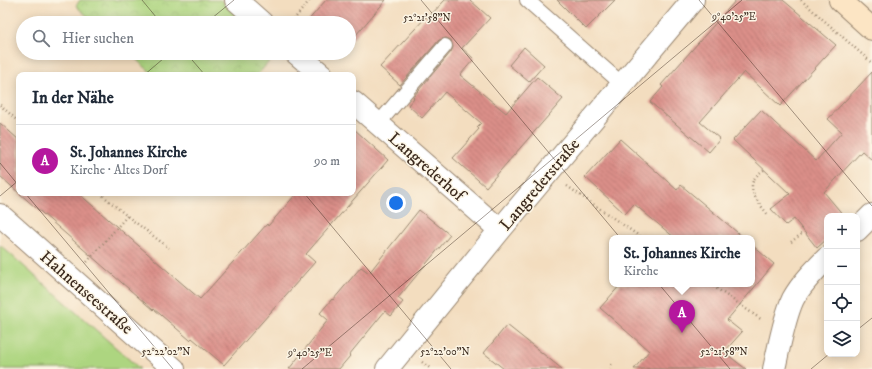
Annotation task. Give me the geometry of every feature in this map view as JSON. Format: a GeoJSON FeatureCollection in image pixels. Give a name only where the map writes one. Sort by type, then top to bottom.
{"type":"FeatureCollection","features":[{"type":"Feature","properties":{"kind":"street"},"geometry":{"type":"LineString","coordinates":[[236,0],[254,16]]}},
{"type":"Feature","properties":{"kind":"street","name":"Langrederstraße"},"geometry":{"type":"LineString","coordinates":[[387,369],[500,230],[692,0]]}},
{"type":"Feature","properties":{"kind":"street"},"geometry":{"type":"LineString","coordinates":[[840,0],[872,29]]}},
{"type":"Feature","properties":{"kind":"street"},"geometry":{"type":"LineString","coordinates":[[304,60],[318,72]]}},
{"type":"Feature","properties":{"kind":"street","name":"Langrederhof"},"geometry":{"type":"LineString","coordinates":[[356,105],[500,230]]}},
{"type":"Feature","properties":{"kind":"street","name":"Hahnenseestraße"},"geometry":{"type":"LineString","coordinates":[[0,215],[174,369]]}},
{"type":"Feature","properties":{"kind":"street"},"geometry":{"type":"LineString","coordinates":[[860,227],[872,215]]}},
{"type":"Feature","properties":{"kind":"street"},"geometry":{"type":"LineString","coordinates":[[774,369],[783,330],[793,299],[810,274],[824,261]]}},
{"type":"Feature","properties":{"kind":"lane"},"geometry":{"type":"LineString","coordinates":[[527,0],[622,84]]}},
{"type":"Feature","properties":{"kind":"lane"},"geometry":{"type":"LineString","coordinates":[[378,124],[445,46]]}},
{"type":"Feature","properties":{"kind":"path"},"geometry":{"type":"LineString","coordinates":[[297,16],[310,0]]}},
{"type":"Feature","properties":{"kind":"path"},"geometry":{"type":"LineString","coordinates":[[801,0],[872,63]]}},
{"type":"Feature","properties":{"kind":"path"},"geometry":{"type":"LineString","coordinates":[[0,105],[16,119]]}},
{"type":"Feature","properties":{"kind":"path"},"geometry":{"type":"LineString","coordinates":[[764,170],[753,180],[752,188],[753,196],[768,215]]}},
{"type":"Feature","properties":{"kind":"path"},"geometry":{"type":"LineString","coordinates":[[549,171],[566,185],[638,235]]}},
{"type":"Feature","properties":{"kind":"path"},"geometry":{"type":"LineString","coordinates":[[104,196],[169,248]]}},
{"type":"Feature","properties":{"kind":"path"},"geometry":{"type":"LineString","coordinates":[[72,279],[127,216]]}},
{"type":"Feature","properties":{"kind":"path"},"geometry":{"type":"LineString","coordinates":[[792,242],[804,232]]}},
{"type":"Feature","properties":{"kind":"path"},"geometry":{"type":"LineString","coordinates":[[714,287],[770,325],[783,330]]}},
{"type":"Feature","properties":{"kind":"path"},"geometry":{"type":"LineString","coordinates":[[610,369],[612,362]]}},
{"type":"Feature","properties":{"kind":"green space"},"geometry":{"type":"Polygon","coordinates":[[[80,0],[221,0],[239,16],[87,16],[76,6],[80,0]]]}},
{"type":"Feature","properties":{"kind":"green space"},"geometry":{"type":"Polygon","coordinates":[[[137,60],[271,60],[260,72],[151,72],[137,60]]]}},
{"type":"Feature","properties":{"kind":"green space"},"geometry":{"type":"Polygon","coordinates":[[[0,245],[140,369],[0,369],[0,245]]]}},
{"type":"Feature","properties":{"kind":"building"},"geometry":{"type":"Polygon","coordinates":[[[326,0],[386,0],[356,35],[356,16],[312,16],[326,0]]]}},
{"type":"Feature","properties":{"kind":"building"},"geometry":{"type":"Polygon","coordinates":[[[445,0],[470,0],[490,18],[462,48],[474,59],[460,75],[506,113],[537,77],[563,99],[486,187],[453,158],[479,129],[477,127],[481,123],[445,92],[422,118],[408,105],[451,52],[453,47],[451,40],[446,38],[439,40],[400,85],[380,67],[426,17],[428,18],[445,0]]]}},
{"type":"Feature","properties":{"kind":"building"},"geometry":{"type":"Polygon","coordinates":[[[557,0],[615,0],[586,29],[557,0]]]}},
{"type":"Feature","properties":{"kind":"building"},"geometry":{"type":"Polygon","coordinates":[[[736,0],[783,0],[836,45],[780,106],[744,72],[700,122],[720,139],[709,152],[650,102],[663,87],[661,85],[736,0]]]}},
{"type":"Feature","properties":{"kind":"building"},"geometry":{"type":"Polygon","coordinates":[[[524,47],[544,65],[529,82],[509,65],[524,47]]]}},
{"type":"Feature","properties":{"kind":"building"},"geometry":{"type":"Polygon","coordinates":[[[872,72],[872,160],[862,151],[824,192],[842,213],[824,213],[824,242],[817,248],[794,219],[786,225],[771,209],[790,194],[733,140],[761,110],[816,161],[842,132],[828,119],[872,72]]]}},
{"type":"Feature","properties":{"kind":"building"},"geometry":{"type":"Polygon","coordinates":[[[0,123],[16,137],[16,190],[0,176],[0,123]]]}},
{"type":"Feature","properties":{"kind":"building"},"geometry":{"type":"Polygon","coordinates":[[[356,131],[388,160],[306,254],[315,262],[224,365],[192,338],[190,340],[154,309],[153,310],[22,196],[81,196],[200,299],[267,224],[268,226],[294,196],[356,196],[356,131]]]}},
{"type":"Feature","properties":{"kind":"building"},"geometry":{"type":"Polygon","coordinates":[[[620,139],[677,190],[681,185],[740,235],[671,235],[634,204],[625,214],[585,177],[620,139]]]}},
{"type":"Feature","properties":{"kind":"building"},"geometry":{"type":"Polygon","coordinates":[[[419,210],[450,235],[398,298],[403,302],[391,316],[385,311],[339,369],[289,369],[328,320],[320,313],[361,267],[369,273],[419,210]]]}},
{"type":"Feature","properties":{"kind":"building"},"geometry":{"type":"Polygon","coordinates":[[[755,248],[774,264],[755,287],[755,248]]]}},
{"type":"Feature","properties":{"kind":"building"},"geometry":{"type":"Polygon","coordinates":[[[618,287],[755,287],[727,320],[742,332],[724,352],[746,369],[634,369],[649,351],[600,308],[618,287]]]}},
{"type":"Feature","properties":{"kind":"building"},"geometry":{"type":"Polygon","coordinates":[[[507,325],[562,369],[504,369],[484,353],[507,325]]]}},
{"type":"Feature","properties":{"kind":"place","name":"St. Johannes Kirche"},"geometry":{"type":"Point","coordinates":[682,333]}}]}
